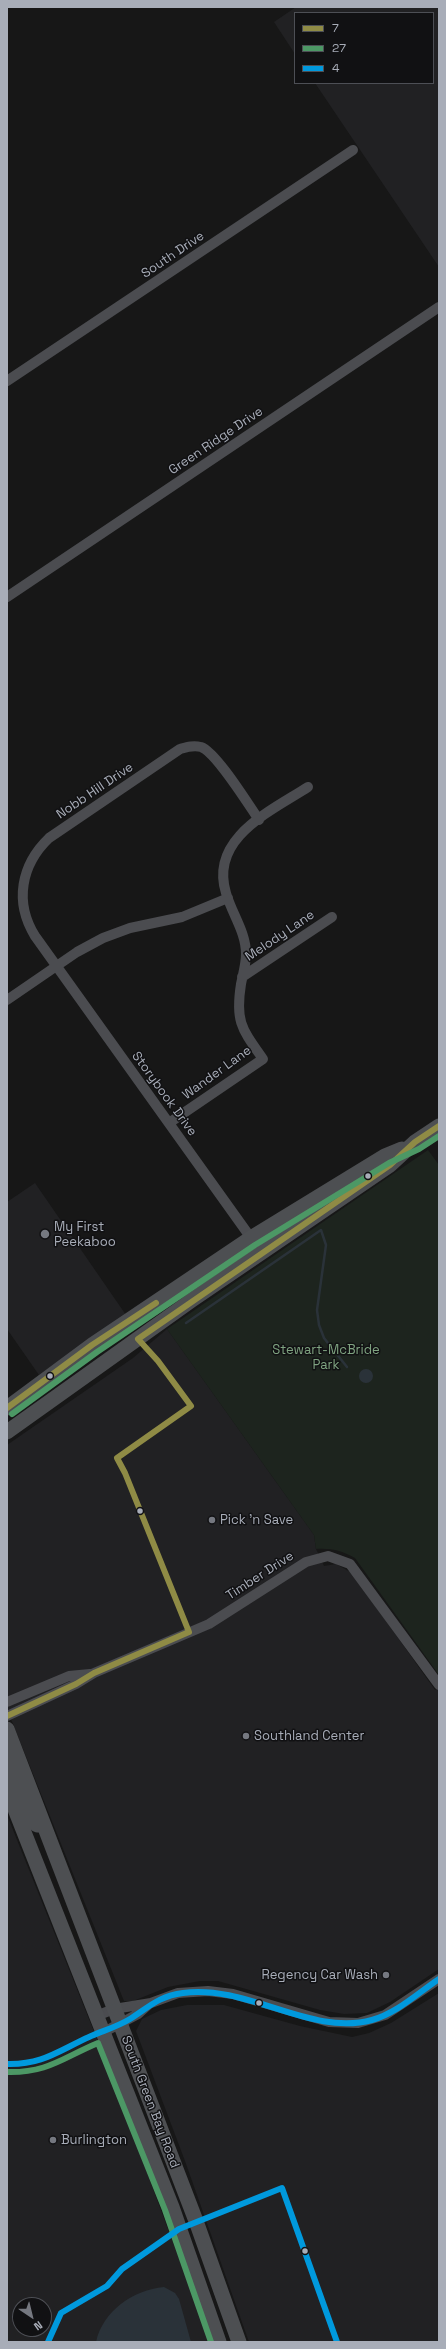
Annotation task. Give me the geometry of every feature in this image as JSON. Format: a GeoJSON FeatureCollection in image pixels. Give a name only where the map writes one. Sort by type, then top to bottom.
{"type":"FeatureCollection","features":[{"type":"Feature","properties":{"kind":"main road"},"geometry":{"type":"LineString","coordinates":[[8,1406],[92,1346],[251,1238],[385,1156],[415,1142],[439,1126]]}},
{"type":"Feature","properties":{"kind":"main road"},"geometry":{"type":"LineString","coordinates":[[7,1432],[192,1300],[390,1165],[415,1142]]}},
{"type":"Feature","properties":{"kind":"main road"},"geometry":{"type":"LineString","coordinates":[[138,1339],[140,1313]]}},
{"type":"Feature","properties":{"kind":"main road"},"geometry":{"type":"LineString","coordinates":[[92,1346],[100,1345],[105,1350],[97,1369]]}},
{"type":"Feature","properties":{"kind":"main road"},"geometry":{"type":"LineString","coordinates":[[7,1729],[54,1853],[112,2028]]}},
{"type":"Feature","properties":{"kind":"main road"},"geometry":{"type":"LineString","coordinates":[[7,1760],[25,1807],[54,1853]]}},
{"type":"Feature","properties":{"kind":"main road"},"geometry":{"type":"LineString","coordinates":[[7,1789],[24,1835],[53,1872],[107,2012]]}},
{"type":"Feature","properties":{"kind":"main road","name":"South Green Bay Road"},"geometry":{"type":"LineString","coordinates":[[112,2028],[144,2136],[219,2342]]}},
{"type":"Feature","properties":{"kind":"main road","name":"South Green Bay Road"},"geometry":{"type":"LineString","coordinates":[[112,2028],[148,2115],[168,2149],[202,2237],[238,2342]]}},
{"type":"Feature","properties":{"kind":"main road"},"geometry":{"type":"LineString","coordinates":[[144,2136],[162,2154],[191,2224],[202,2237]]}},
{"type":"Feature","properties":{"kind":"main road"},"geometry":{"type":"LineString","coordinates":[[179,2229],[200,2253],[222,2315],[238,2342]]}},
{"type":"Feature","properties":{"kind":"street","name":"South Drive"},"geometry":{"type":"LineString","coordinates":[[7,381],[353,150]]}},
{"type":"Feature","properties":{"kind":"street","name":"Green Ridge Drive"},"geometry":{"type":"LineString","coordinates":[[7,596],[439,307]]}},
{"type":"Feature","properties":{"kind":"street","name":"Nobb Hill Drive"},"geometry":{"type":"LineString","coordinates":[[57,966],[31,929],[23,906],[22,893],[27,868],[40,847],[49,838],[180,749],[188,746],[202,747],[212,755],[259,820]]}},
{"type":"Feature","properties":{"kind":"street","name":"Wander Lane"},"geometry":{"type":"LineString","coordinates":[[169,1123],[263,1059],[247,1036],[240,1020],[238,1002],[246,954],[245,944],[228,898],[223,873],[228,853],[239,836],[259,820],[308,787]]}},
{"type":"Feature","properties":{"kind":"street"},"geometry":{"type":"LineString","coordinates":[[7,1000],[90,944],[116,932],[182,917],[228,898]]}},
{"type":"Feature","properties":{"kind":"street","name":"Melody Lane"},"geometry":{"type":"LineString","coordinates":[[242,977],[332,917]]}},
{"type":"Feature","properties":{"kind":"street","name":"Storybook Drive"},"geometry":{"type":"LineString","coordinates":[[57,966],[251,1238]]}},
{"type":"Feature","properties":{"kind":"street","name":"Timber Drive"},"geometry":{"type":"LineString","coordinates":[[7,1716],[76,1684],[94,1673],[209,1624],[306,1562],[328,1556],[350,1564],[439,1685]]}},
{"type":"Feature","properties":{"kind":"street","name":"Timber Drive"},"geometry":{"type":"LineString","coordinates":[[7,1702],[69,1676],[94,1673]]}},
{"type":"Feature","properties":{"kind":"street"},"geometry":{"type":"LineString","coordinates":[[107,2012],[150,2003],[190,1992],[219,1991],[329,2022],[358,2023],[385,2015],[439,1979]]}},
{"type":"Feature","properties":{"kind":"street"},"geometry":{"type":"LineString","coordinates":[[112,2028],[138,2014],[150,2003]]}},
{"type":"Feature","properties":{"kind":"shaded area"},"geometry":{"type":"Polygon","coordinates":[[[296,7],[439,7],[439,267],[316,84],[434,84],[434,12],[294,12],[294,52],[274,22],[296,7]]]}},
{"type":"Feature","properties":{"kind":"shaded area"},"geometry":{"type":"Polygon","coordinates":[[[35,1183],[126,1315],[39,1375],[7,1329],[7,1202],[35,1183]]]}},
{"type":"Feature","properties":{"kind":"shaded area"},"geometry":{"type":"Polygon","coordinates":[[[167,1329],[314,1535],[316,1549],[324,1566],[336,1564],[352,1573],[435,1690],[439,1688],[439,1969],[390,2002],[367,2013],[344,2014],[320,2010],[218,1981],[200,1981],[168,1987],[133,2001],[124,2001],[7,1709],[7,1445],[133,1358],[167,1329]]]}},
{"type":"Feature","properties":{"kind":"shaded area"},"geometry":{"type":"Polygon","coordinates":[[[366,1369],[371,1371],[373,1376],[371,1381],[366,1383],[361,1381],[359,1376],[361,1371],[366,1369]]]}},
{"type":"Feature","properties":{"kind":"shaded area"},"geometry":{"type":"Polygon","coordinates":[[[7,1815],[101,2049],[210,2342],[7,2342],[7,1815]]]}},
{"type":"Feature","properties":{"kind":"shaded area"},"geometry":{"type":"Polygon","coordinates":[[[439,1993],[439,2342],[249,2342],[185,2161],[136,2031],[142,2019],[161,2010],[187,2005],[224,2005],[300,2026],[352,2037],[369,2033],[391,2023],[439,1993]]]}},
{"type":"Feature","properties":{"kind":"shaded area"},"geometry":{"type":"Polygon","coordinates":[[[164,2287],[175,2293],[179,2299],[191,2342],[96,2342],[105,2321],[121,2304],[141,2292],[164,2287]]]}},
{"type":"Feature","properties":{"kind":"green space","name":"Stewart-McBride Park"},"geometry":{"type":"Polygon","coordinates":[[[428,1150],[439,1165],[439,1675],[355,1558],[337,1550],[316,1549],[314,1535],[167,1329],[428,1150]]]}},
{"type":"Feature","properties":{"kind":"waterway"},"geometry":{"type":"LineString","coordinates":[[186,1323],[321,1230],[326,1245],[317,1310],[319,1325],[324,1338],[347,1367]]}},
{"type":"Feature","properties":{"kind":"transit line","name":"7"},"geometry":{"type":"LineString","coordinates":[[7,1716],[76,1684],[94,1673],[189,1632],[125,1473],[117,1458],[191,1406],[158,1361],[138,1339],[390,1165],[415,1142],[439,1126]]}},
{"type":"Feature","properties":{"kind":"transit line","name":"27"},"geometry":{"type":"LineString","coordinates":[[12,1414],[97,1352],[255,1245],[389,1163],[419,1149],[439,1136]]}},
{"type":"Feature","properties":{"kind":"transit line","name":"7"},"geometry":{"type":"LineString","coordinates":[[7,1408],[92,1345],[156,1303]]}},
{"type":"Feature","properties":{"kind":"transit line","name":"4"},"geometry":{"type":"LineString","coordinates":[[7,2064],[30,2062],[50,2056],[120,2024],[161,1999],[175,1994],[207,1992],[255,2002],[303,2017],[326,2022],[349,2023],[372,2020],[390,2013],[439,1979]]}},
{"type":"Feature","properties":{"kind":"transit line","name":"27"},"geometry":{"type":"LineString","coordinates":[[7,2072],[33,2070],[54,2064],[98,2043],[165,2210],[211,2342]]}},
{"type":"Feature","properties":{"kind":"transit line","name":"4"},"geometry":{"type":"LineString","coordinates":[[48,2342],[61,2313],[107,2286],[122,2269],[179,2229],[282,2188],[337,2342]]}},
{"type":"Feature","properties":{"kind":"place","name":"My First Peekaboo"},"geometry":{"type":"Point","coordinates":[45,1234]}},
{"type":"Feature","properties":{"kind":"place","name":"Pick 'n Save"},"geometry":{"type":"Point","coordinates":[212,1520]}},
{"type":"Feature","properties":{"kind":"place","name":"Southland Center"},"geometry":{"type":"Point","coordinates":[246,1736]}},
{"type":"Feature","properties":{"kind":"place","name":"Regency Car Wash"},"geometry":{"type":"Point","coordinates":[386,1975]}},
{"type":"Feature","properties":{"kind":"place","name":"Burlington"},"geometry":{"type":"Point","coordinates":[53,2140]}}]}
